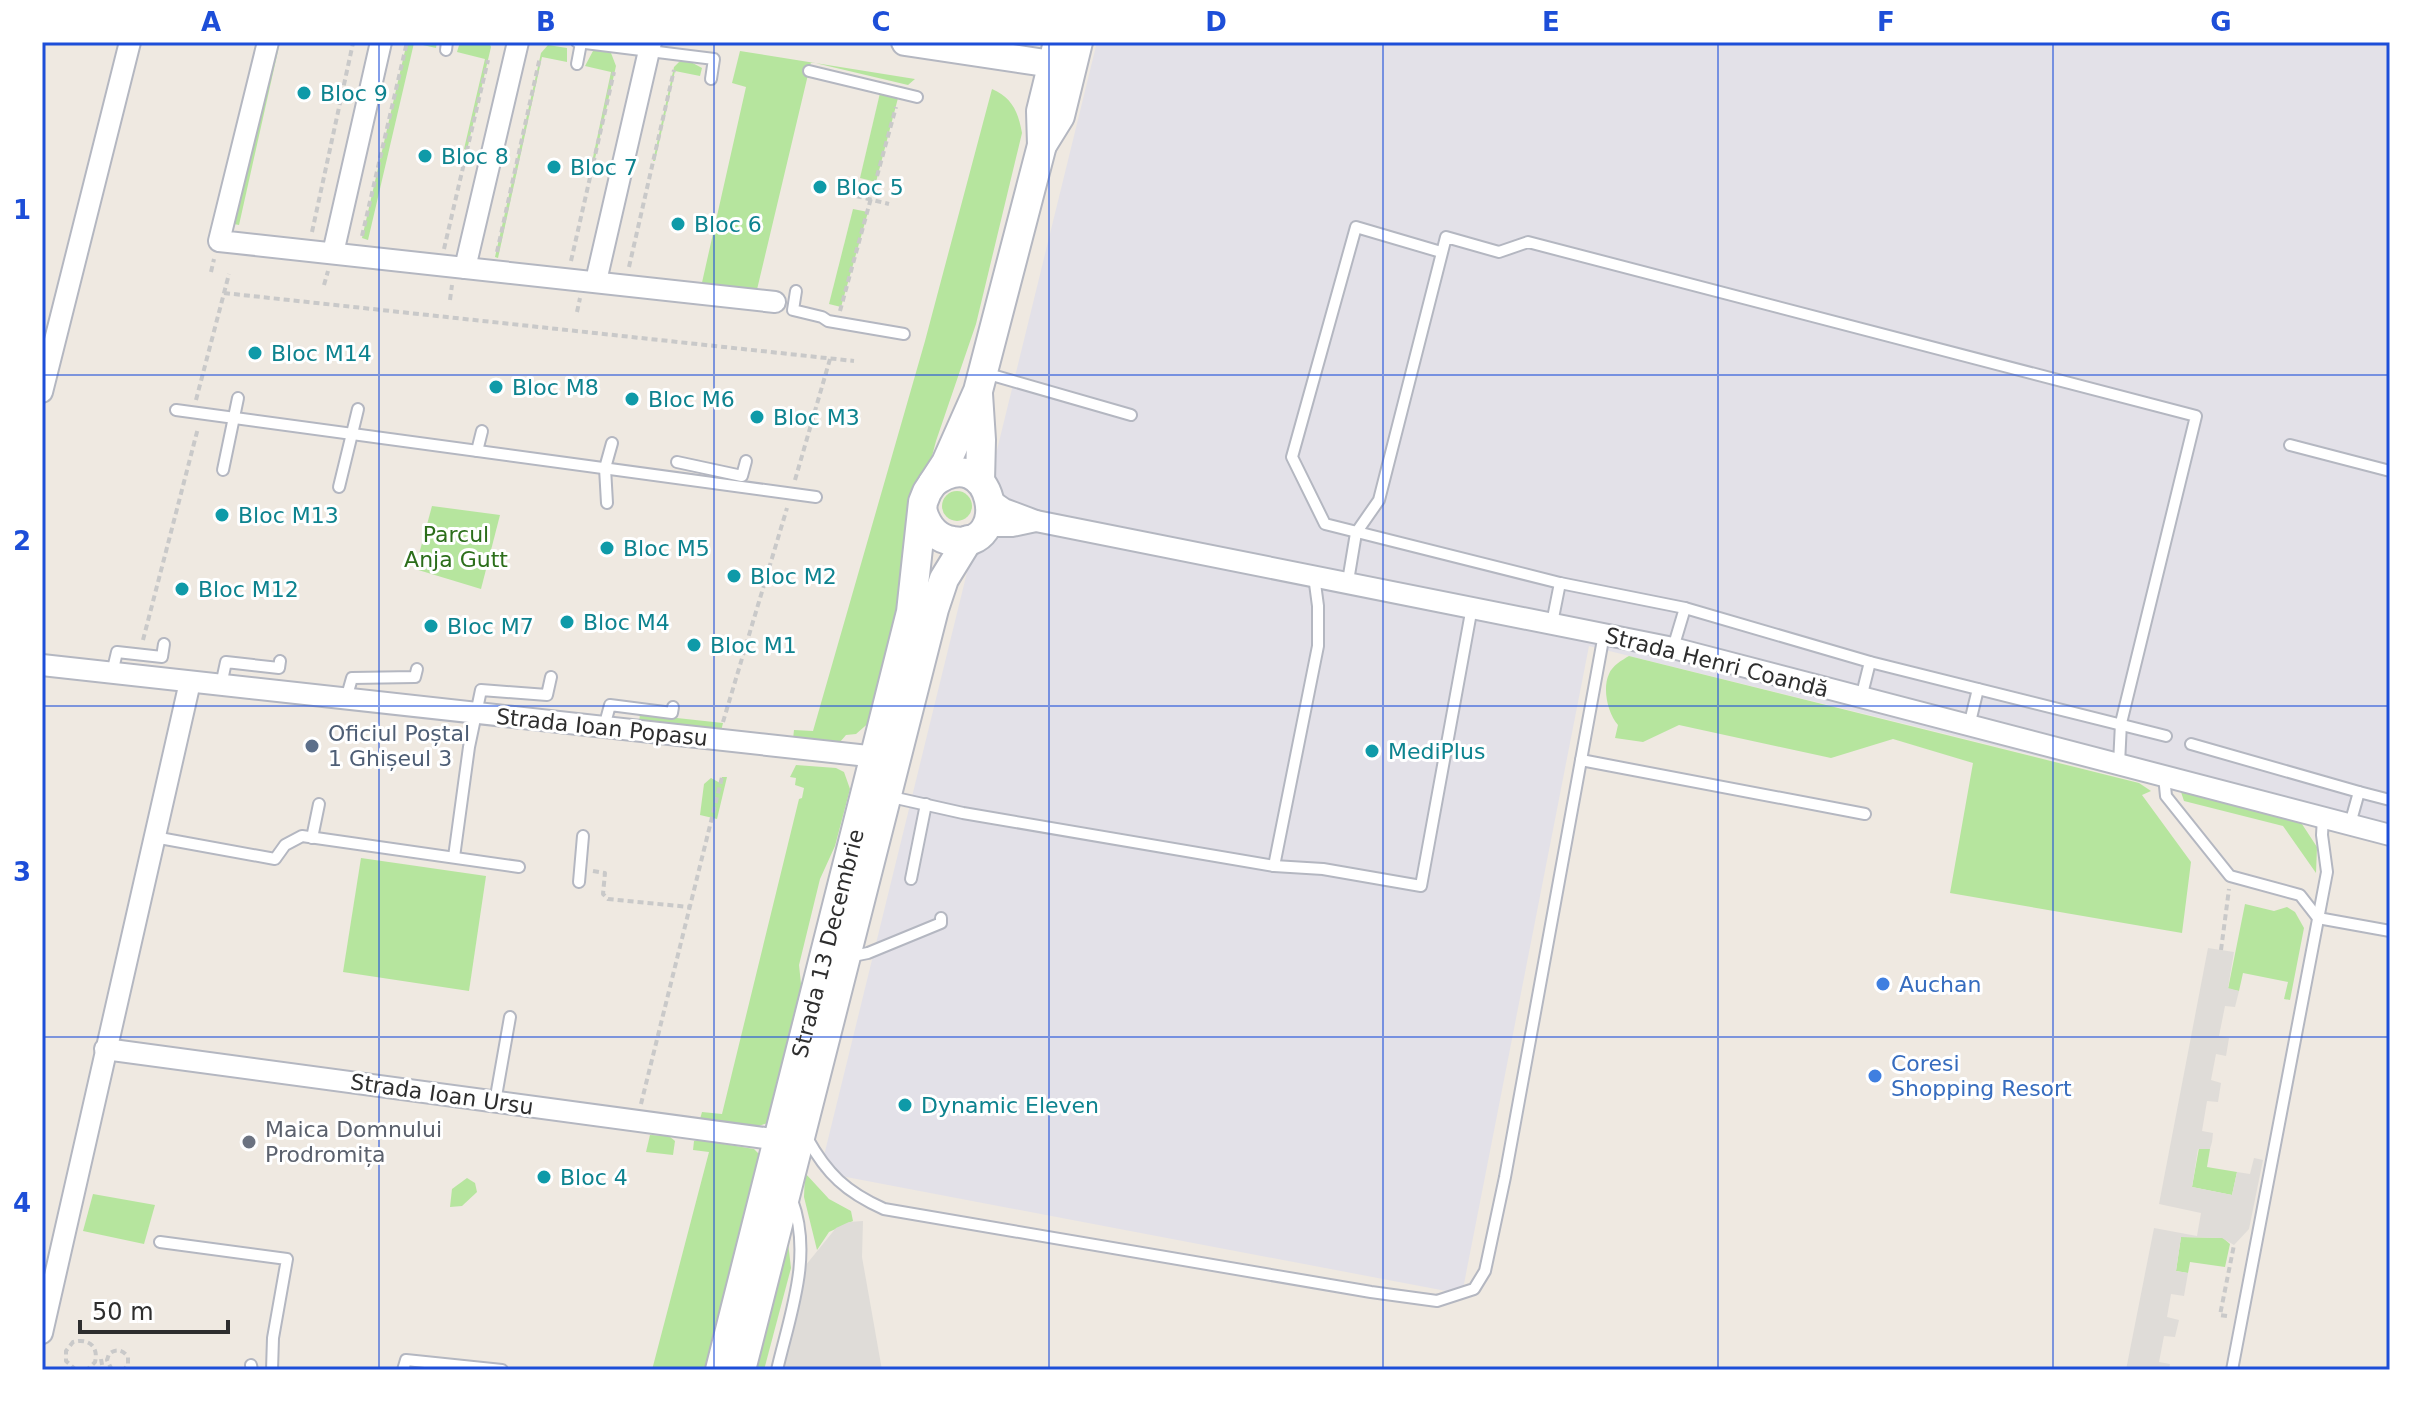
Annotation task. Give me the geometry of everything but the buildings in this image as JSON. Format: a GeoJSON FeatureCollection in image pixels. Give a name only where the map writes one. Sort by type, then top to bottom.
{"type":"FeatureCollection","features":[{"type":"Feature","properties":{"kind":"main road","name":"Strada 13 Decembrie"},"geometry":{"type":"LineString","coordinates":[[1042,145],[1060,116],[1078,42]]}},
{"type":"Feature","properties":{"kind":"main road","name":"Strada 13 Decembrie"},"geometry":{"type":"LineString","coordinates":[[741,1370],[787,1188],[790,1134],[911,612],[927,492],[946,463],[980,382],[1042,145],[1041,111],[1055,53]]}},
{"type":"Feature","properties":{"kind":"main road","name":"Strada 13 Decembrie"},"geometry":{"type":"LineString","coordinates":[[720,1370],[846,958],[934,609],[944,579],[981,512],[980,382]]}},
{"type":"Feature","properties":{"kind":"main road"},"geometry":{"type":"LineString","coordinates":[[923,513],[927,523],[940,537],[958,542],[981,512],[958,473],[933,483]]}},
{"type":"Feature","properties":{"kind":"street"},"geometry":{"type":"LineString","coordinates":[[42,392],[130,42]]}},
{"type":"Feature","properties":{"kind":"street"},"geometry":{"type":"LineString","coordinates":[[268,42],[219,241],[775,302]]}},
{"type":"Feature","properties":{"kind":"street"},"geometry":{"type":"LineString","coordinates":[[333,253],[381,42]]}},
{"type":"Feature","properties":{"kind":"street"},"geometry":{"type":"LineString","coordinates":[[465,268],[518,42]]}},
{"type":"Feature","properties":{"kind":"street"},"geometry":{"type":"LineString","coordinates":[[905,42],[1055,53]]}},
{"type":"Feature","properties":{"kind":"street"},"geometry":{"type":"LineString","coordinates":[[596,281],[650,46]]}},
{"type":"Feature","properties":{"kind":"street","name":"Strada Henri Coandă"},"geometry":{"type":"LineString","coordinates":[[981,512],[1012,526],[1036,521],[1673,648],[2390,835]]}},
{"type":"Feature","properties":{"kind":"street","name":"Strada Ioan Popasu"},"geometry":{"type":"LineString","coordinates":[[42,665],[877,757]]}},
{"type":"Feature","properties":{"kind":"street"},"geometry":{"type":"LineString","coordinates":[[42,1333],[190,682]]}},
{"type":"Feature","properties":{"kind":"street","name":"Strada Ioan Ursu"},"geometry":{"type":"LineString","coordinates":[[105,1049],[495,1102],[790,1134]]}},
{"type":"Feature","properties":{"kind":"lane"},"geometry":{"type":"LineString","coordinates":[[577,64],[579,42],[650,46],[714,59],[711,79]]}},
{"type":"Feature","properties":{"kind":"lane"},"geometry":{"type":"LineString","coordinates":[[809,71],[917,97]]}},
{"type":"Feature","properties":{"kind":"lane"},"geometry":{"type":"LineString","coordinates":[[1441,252],[1356,227],[1292,457],[1325,524],[1560,583],[1685,608],[1870,662],[2166,736]]}},
{"type":"Feature","properties":{"kind":"lane"},"geometry":{"type":"LineString","coordinates":[[1348,581],[1356,533],[1379,500],[1446,237],[1499,252],[1528,242],[2196,416],[2121,723],[2119,764]]}},
{"type":"Feature","properties":{"kind":"lane"},"geometry":{"type":"LineString","coordinates":[[796,291],[793,310],[828,321],[904,334]]}},
{"type":"Feature","properties":{"kind":"lane"},"geometry":{"type":"LineString","coordinates":[[822,317],[830,315],[855,325]]}},
{"type":"Feature","properties":{"kind":"lane"},"geometry":{"type":"LineString","coordinates":[[980,382],[1131,415]]}},
{"type":"Feature","properties":{"kind":"lane"},"geometry":{"type":"LineString","coordinates":[[223,470],[238,398]]}},
{"type":"Feature","properties":{"kind":"lane"},"geometry":{"type":"LineString","coordinates":[[339,487],[358,409]]}},
{"type":"Feature","properties":{"kind":"lane"},"geometry":{"type":"LineString","coordinates":[[176,410],[816,497]]}},
{"type":"Feature","properties":{"kind":"lane"},"geometry":{"type":"LineString","coordinates":[[477,451],[482,431]]}},
{"type":"Feature","properties":{"kind":"lane"},"geometry":{"type":"LineString","coordinates":[[607,503],[605,468],[612,443]]}},
{"type":"Feature","properties":{"kind":"lane"},"geometry":{"type":"LineString","coordinates":[[2290,445],[2390,471]]}},
{"type":"Feature","properties":{"kind":"lane"},"geometry":{"type":"LineString","coordinates":[[677,462],[742,476],[746,461]]}},
{"type":"Feature","properties":{"kind":"lane"},"geometry":{"type":"LineString","coordinates":[[1274,866],[1318,646],[1318,606],[1313,574]]}},
{"type":"Feature","properties":{"kind":"lane"},"geometry":{"type":"LineString","coordinates":[[1552,623],[1560,583]]}},
{"type":"Feature","properties":{"kind":"lane"},"geometry":{"type":"LineString","coordinates":[[887,796],[1274,866],[1323,869],[1421,886],[1472,607]]}},
{"type":"Feature","properties":{"kind":"lane"},"geometry":{"type":"LineString","coordinates":[[1673,648],[1685,608]]}},
{"type":"Feature","properties":{"kind":"lane"},"geometry":{"type":"LineString","coordinates":[[790,1134],[851,1192],[884,1209],[1437,1301],[1474,1289],[1485,1271],[1505,1177],[1604,634]]}},
{"type":"Feature","properties":{"kind":"lane"},"geometry":{"type":"LineString","coordinates":[[112,673],[117,652],[162,657],[164,644]]}},
{"type":"Feature","properties":{"kind":"lane"},"geometry":{"type":"LineString","coordinates":[[221,685],[226,662],[279,668],[280,661]]}},
{"type":"Feature","properties":{"kind":"lane"},"geometry":{"type":"LineString","coordinates":[[1861,698],[1870,662]]}},
{"type":"Feature","properties":{"kind":"lane"},"geometry":{"type":"LineString","coordinates":[[346,699],[352,678],[415,677],[417,669]]}},
{"type":"Feature","properties":{"kind":"lane"},"geometry":{"type":"LineString","coordinates":[[454,857],[481,690],[547,695],[551,677]]}},
{"type":"Feature","properties":{"kind":"lane"},"geometry":{"type":"LineString","coordinates":[[1969,726],[1978,689]]}},
{"type":"Feature","properties":{"kind":"lane"},"geometry":{"type":"LineString","coordinates":[[604,727],[610,705],[672,713],[673,707]]}},
{"type":"Feature","properties":{"kind":"lane"},"geometry":{"type":"LineString","coordinates":[[2191,744],[2390,800]]}},
{"type":"Feature","properties":{"kind":"lane"},"geometry":{"type":"LineString","coordinates":[[1581,760],[1865,814]]}},
{"type":"Feature","properties":{"kind":"lane"},"geometry":{"type":"LineString","coordinates":[[2164,776],[2166,796],[2230,876],[2300,895],[2318,918],[2390,931]]}},
{"type":"Feature","properties":{"kind":"lane"},"geometry":{"type":"LineString","coordinates":[[2350,824],[2359,792]]}},
{"type":"Feature","properties":{"kind":"lane"},"geometry":{"type":"LineString","coordinates":[[312,838],[319,804]]}},
{"type":"Feature","properties":{"kind":"lane"},"geometry":{"type":"LineString","coordinates":[[911,879],[926,804]]}},
{"type":"Feature","properties":{"kind":"lane"},"geometry":{"type":"LineString","coordinates":[[2232,1370],[2327,872],[2323,817]]}},
{"type":"Feature","properties":{"kind":"lane"},"geometry":{"type":"LineString","coordinates":[[579,882],[583,836]]}},
{"type":"Feature","properties":{"kind":"lane"},"geometry":{"type":"LineString","coordinates":[[154,837],[275,859],[285,845],[295,838],[312,838],[519,867]]}},
{"type":"Feature","properties":{"kind":"lane"},"geometry":{"type":"LineString","coordinates":[[846,958],[868,953],[941,923],[941,918]]}},
{"type":"Feature","properties":{"kind":"lane"},"geometry":{"type":"LineString","coordinates":[[495,1102],[510,1017]]}},
{"type":"Feature","properties":{"kind":"lane"},"geometry":{"type":"LineString","coordinates":[[777,1370],[802,1267],[800,1220],[787,1188]]}},
{"type":"Feature","properties":{"kind":"lane"},"geometry":{"type":"LineString","coordinates":[[160,1242],[287,1259],[273,1338],[272,1370]]}},
{"type":"Feature","properties":{"kind":"lane"},"geometry":{"type":"LineString","coordinates":[[403,1370],[406,1360],[502,1370]]}},
{"type":"Feature","properties":{"kind":"path"},"geometry":{"type":"LineString","coordinates":[[368,240],[362,238],[407,42]]}},
{"type":"Feature","properties":{"kind":"path"},"geometry":{"type":"LineString","coordinates":[[311,239],[353,43]]}},
{"type":"Feature","properties":{"kind":"path"},"geometry":{"type":"LineString","coordinates":[[498,258],[495,257],[540,57]]}},
{"type":"Feature","properties":{"kind":"path"},"geometry":{"type":"LineString","coordinates":[[442,257],[488,60]]}},
{"type":"Feature","properties":{"kind":"path"},"geometry":{"type":"LineString","coordinates":[[631,271],[674,70]]}},
{"type":"Feature","properties":{"kind":"path"},"geometry":{"type":"LineString","coordinates":[[570,268],[614,72]]}},
{"type":"Feature","properties":{"kind":"path"},"geometry":{"type":"LineString","coordinates":[[838,317],[898,98]]}},
{"type":"Feature","properties":{"kind":"path"},"geometry":{"type":"LineString","coordinates":[[856,196],[889,204]]}},
{"type":"Feature","properties":{"kind":"path"},"geometry":{"type":"LineString","coordinates":[[141,645],[229,274]]}},
{"type":"Feature","properties":{"kind":"path"},"geometry":{"type":"LineString","coordinates":[[224,293],[854,361]]}},
{"type":"Feature","properties":{"kind":"path"},"geometry":{"type":"LineString","coordinates":[[718,739],[830,359]]}},
{"type":"Feature","properties":{"kind":"path"},"geometry":{"type":"LineString","coordinates":[[641,1104],[722,777]]}},
{"type":"Feature","properties":{"kind":"path"},"geometry":{"type":"LineString","coordinates":[[585,871],[605,873],[603,894],[608,899],[689,907]]}},
{"type":"Feature","properties":{"kind":"path"},"geometry":{"type":"LineString","coordinates":[[2221,950],[2230,876]]}},
{"type":"Feature","properties":{"kind":"path"},"geometry":{"type":"LineString","coordinates":[[2234,1245],[2220,1315],[2242,1319]]}},
{"type":"Feature","properties":{"kind":"path"},"geometry":{"type":"LineString","coordinates":[[65,1336],[73,1342]]}},
{"type":"Feature","properties":{"kind":"path"},"geometry":{"type":"LineString","coordinates":[[76,1370],[69,1365],[65,1356],[73,1342],[82,1340],[91,1344],[112,1370]]}},
{"type":"Feature","properties":{"kind":"path"},"geometry":{"type":"LineString","coordinates":[[87,1370],[112,1351],[123,1351],[128,1360],[124,1370]]}},
{"type":"Feature","properties":{"kind":"path"},"geometry":{"type":"LineString","coordinates":[[101,1359],[103,1370]]}},
{"type":"Feature","properties":{"kind":"shaded area"},"geometry":{"type":"Polygon","coordinates":[[[1097,42],[2390,42],[2390,843],[1589,646],[1462,1294],[820,1172],[1097,42]]]}},
{"type":"Feature","properties":{"kind":"shaded area"},"geometry":{"type":"Polygon","coordinates":[[[2208,948],[2234,952],[2228,988],[2239,991],[2235,1007],[2225,1006],[2219,1036],[2229,1038],[2226,1056],[2216,1054],[2211,1080],[2221,1083],[2218,1102],[2207,1101],[2202,1131],[2213,1133],[2212,1142],[2210,1149],[2198,1149],[2192,1187],[2232,1195],[2237,1172],[2250,1174],[2254,1158],[2263,1160],[2249,1229],[2234,1245],[2222,1238],[2181,1237],[2176,1271],[2188,1273],[2184,1296],[2171,1294],[2167,1317],[2179,1320],[2175,1337],[2164,1336],[2159,1362],[2170,1364],[2169,1370],[2126,1370],[2154,1228],[2197,1236],[2201,1213],[2159,1204],[2208,948]]]}},
{"type":"Feature","properties":{"kind":"shaded area"},"geometry":{"type":"Polygon","coordinates":[[[863,1221],[862,1257],[882,1370],[776,1370],[801,1271],[836,1228],[849,1222],[863,1221]]]}},
{"type":"Feature","properties":{"kind":"green space"},"geometry":{"type":"Polygon","coordinates":[[[275,42],[280,42],[239,225],[234,224],[275,42]]]}},
{"type":"Feature","properties":{"kind":"green space"},"geometry":{"type":"Polygon","coordinates":[[[407,42],[437,42],[436,48],[414,43],[368,240],[362,238],[407,42]]]}},
{"type":"Feature","properties":{"kind":"green space"},"geometry":{"type":"Polygon","coordinates":[[[460,42],[489,42],[491,47],[467,150],[464,149],[485,59],[457,52],[460,42]]]}},
{"type":"Feature","properties":{"kind":"green space"},"geometry":{"type":"Polygon","coordinates":[[[548,45],[567,48],[567,62],[542,57],[498,258],[495,257],[541,53],[548,45]]]}},
{"type":"Feature","properties":{"kind":"green space"},"geometry":{"type":"Polygon","coordinates":[[[602,49],[611,53],[616,66],[594,163],[611,72],[585,66],[593,51],[602,49]]]}},
{"type":"Feature","properties":{"kind":"green space"},"geometry":{"type":"Polygon","coordinates":[[[740,51],[811,62],[755,298],[701,287],[746,87],[732,83],[740,51]]]}},
{"type":"Feature","properties":{"kind":"green space"},"geometry":{"type":"Polygon","coordinates":[[[689,61],[702,68],[700,76],[675,71],[653,161],[674,67],[679,62],[689,61]]]}},
{"type":"Feature","properties":{"kind":"green space"},"geometry":{"type":"Polygon","coordinates":[[[816,63],[915,79],[908,85],[816,63]]]}},
{"type":"Feature","properties":{"kind":"green space"},"geometry":{"type":"Polygon","coordinates":[[[992,89],[1013,106],[1022,133],[976,324],[936,441],[912,532],[903,590],[872,720],[856,734],[846,735],[840,742],[793,739],[794,730],[813,731],[925,341],[992,89]]]}},
{"type":"Feature","properties":{"kind":"green space"},"geometry":{"type":"Polygon","coordinates":[[[880,93],[898,98],[876,182],[860,178],[880,93]]]}},
{"type":"Feature","properties":{"kind":"green space"},"geometry":{"type":"Polygon","coordinates":[[[853,209],[868,212],[841,307],[829,304],[853,209]]]}},
{"type":"Feature","properties":{"kind":"green space"},"geometry":{"type":"Polygon","coordinates":[[[957,491],[963,492],[971,500],[971,512],[963,520],[957,521],[951,520],[943,512],[942,506],[943,500],[951,492],[957,491]]]}},
{"type":"Feature","properties":{"kind":"green space","name":"Parcul Anja Gutt"},"geometry":{"type":"Polygon","coordinates":[[[432,506],[500,515],[481,589],[415,569],[432,506]]]}},
{"type":"Feature","properties":{"kind":"green space"},"geometry":{"type":"Polygon","coordinates":[[[1629,656],[2139,783],[2151,791],[2142,795],[2191,862],[2182,933],[1950,893],[1973,763],[1893,739],[1831,758],[1679,725],[1643,742],[1615,738],[1618,725],[1607,701],[1607,680],[1612,668],[1629,656]]]}},
{"type":"Feature","properties":{"kind":"green space"},"geometry":{"type":"Polygon","coordinates":[[[640,714],[723,723],[721,731],[639,723],[640,714]]]}},
{"type":"Feature","properties":{"kind":"green space"},"geometry":{"type":"Polygon","coordinates":[[[796,765],[836,768],[844,772],[850,789],[835,846],[820,879],[799,965],[803,1003],[768,1123],[748,1129],[705,1123],[700,1119],[702,1112],[722,1114],[799,799],[802,798],[804,788],[795,785],[796,778],[790,777],[796,765]]]}},
{"type":"Feature","properties":{"kind":"green space"},"geometry":{"type":"Polygon","coordinates":[[[722,777],[727,777],[717,819],[700,815],[704,784],[711,778],[720,783],[722,777]]]}},
{"type":"Feature","properties":{"kind":"green space"},"geometry":{"type":"Polygon","coordinates":[[[2181,792],[2300,821],[2317,847],[2316,873],[2283,826],[2184,801],[2181,792]]]}},
{"type":"Feature","properties":{"kind":"green space"},"geometry":{"type":"Polygon","coordinates":[[[361,858],[486,876],[469,991],[343,972],[361,858]]]}},
{"type":"Feature","properties":{"kind":"green space"},"geometry":{"type":"Polygon","coordinates":[[[2245,904],[2274,911],[2287,907],[2295,912],[2304,928],[2290,1000],[2284,999],[2288,982],[2243,973],[2239,991],[2228,989],[2245,904]]]}},
{"type":"Feature","properties":{"kind":"green space"},"geometry":{"type":"Polygon","coordinates":[[[650,1135],[669,1136],[675,1141],[673,1155],[646,1152],[650,1135]]]}},
{"type":"Feature","properties":{"kind":"green space"},"geometry":{"type":"Polygon","coordinates":[[[694,1141],[754,1149],[760,1155],[710,1370],[652,1370],[709,1152],[693,1150],[694,1141]]]}},
{"type":"Feature","properties":{"kind":"green space"},"geometry":{"type":"Polygon","coordinates":[[[2199,1148],[2210,1149],[2207,1167],[2237,1172],[2232,1195],[2192,1187],[2199,1148]]]}},
{"type":"Feature","properties":{"kind":"green space"},"geometry":{"type":"Polygon","coordinates":[[[805,1173],[829,1199],[851,1211],[853,1221],[829,1232],[817,1250],[804,1197],[805,1173]]]}},
{"type":"Feature","properties":{"kind":"green space"},"geometry":{"type":"Polygon","coordinates":[[[467,1178],[475,1183],[477,1192],[462,1206],[450,1207],[452,1189],[467,1178]]]}},
{"type":"Feature","properties":{"kind":"green space"},"geometry":{"type":"Polygon","coordinates":[[[93,1194],[155,1205],[144,1244],[83,1231],[93,1194]]]}},
{"type":"Feature","properties":{"kind":"green space"},"geometry":{"type":"Polygon","coordinates":[[[787,1234],[791,1268],[764,1370],[751,1370],[787,1234]]]}},
{"type":"Feature","properties":{"kind":"green space"},"geometry":{"type":"Polygon","coordinates":[[[2181,1237],[2223,1238],[2230,1244],[2225,1267],[2190,1262],[2188,1273],[2176,1271],[2181,1237]]]}},
{"type":"Feature","properties":{"kind":"place","name":"Bloc 9"},"geometry":{"type":"Point","coordinates":[304,93]}},
{"type":"Feature","properties":{"kind":"place","name":"Bloc 8"},"geometry":{"type":"Point","coordinates":[425,156]}},
{"type":"Feature","properties":{"kind":"place","name":"Bloc 7"},"geometry":{"type":"Point","coordinates":[554,167]}},
{"type":"Feature","properties":{"kind":"place","name":"Bloc 5"},"geometry":{"type":"Point","coordinates":[820,187]}},
{"type":"Feature","properties":{"kind":"place","name":"Bloc 6"},"geometry":{"type":"Point","coordinates":[678,224]}},
{"type":"Feature","properties":{"kind":"place","name":"Bloc M14"},"geometry":{"type":"Point","coordinates":[255,353]}},
{"type":"Feature","properties":{"kind":"place","name":"Bloc M8"},"geometry":{"type":"Point","coordinates":[496,387]}},
{"type":"Feature","properties":{"kind":"place","name":"Bloc M6"},"geometry":{"type":"Point","coordinates":[632,399]}},
{"type":"Feature","properties":{"kind":"place","name":"Bloc M3"},"geometry":{"type":"Point","coordinates":[757,417]}},
{"type":"Feature","properties":{"kind":"place","name":"Bloc M13"},"geometry":{"type":"Point","coordinates":[222,515]}},
{"type":"Feature","properties":{"kind":"place","name":"Bloc M5"},"geometry":{"type":"Point","coordinates":[607,548]}},
{"type":"Feature","properties":{"kind":"place","name":"Bloc M2"},"geometry":{"type":"Point","coordinates":[734,576]}},
{"type":"Feature","properties":{"kind":"place","name":"Bloc M12"},"geometry":{"type":"Point","coordinates":[182,589]}},
{"type":"Feature","properties":{"kind":"place","name":"Bloc M4"},"geometry":{"type":"Point","coordinates":[567,622]}},
{"type":"Feature","properties":{"kind":"place","name":"Bloc M7"},"geometry":{"type":"Point","coordinates":[431,626]}},
{"type":"Feature","properties":{"kind":"place","name":"Bloc M1"},"geometry":{"type":"Point","coordinates":[694,645]}},
{"type":"Feature","properties":{"kind":"place","name":"Oficiul Poștal 1 Ghișeul 3"},"geometry":{"type":"Point","coordinates":[312,746]}},
{"type":"Feature","properties":{"kind":"place","name":"MediPlus"},"geometry":{"type":"Point","coordinates":[1372,751]}},
{"type":"Feature","properties":{"kind":"place","name":"Auchan"},"geometry":{"type":"Point","coordinates":[1883,984]}},
{"type":"Feature","properties":{"kind":"place","name":"Coresi Shopping Resort"},"geometry":{"type":"Point","coordinates":[1875,1076]}},
{"type":"Feature","properties":{"kind":"place","name":"Dynamic Eleven"},"geometry":{"type":"Point","coordinates":[905,1105]}},
{"type":"Feature","properties":{"kind":"place","name":"Maica Domnului Prodromița"},"geometry":{"type":"Point","coordinates":[249,1142]}},
{"type":"Feature","properties":{"kind":"place","name":"Bloc 4"},"geometry":{"type":"Point","coordinates":[544,1177]}}]}
